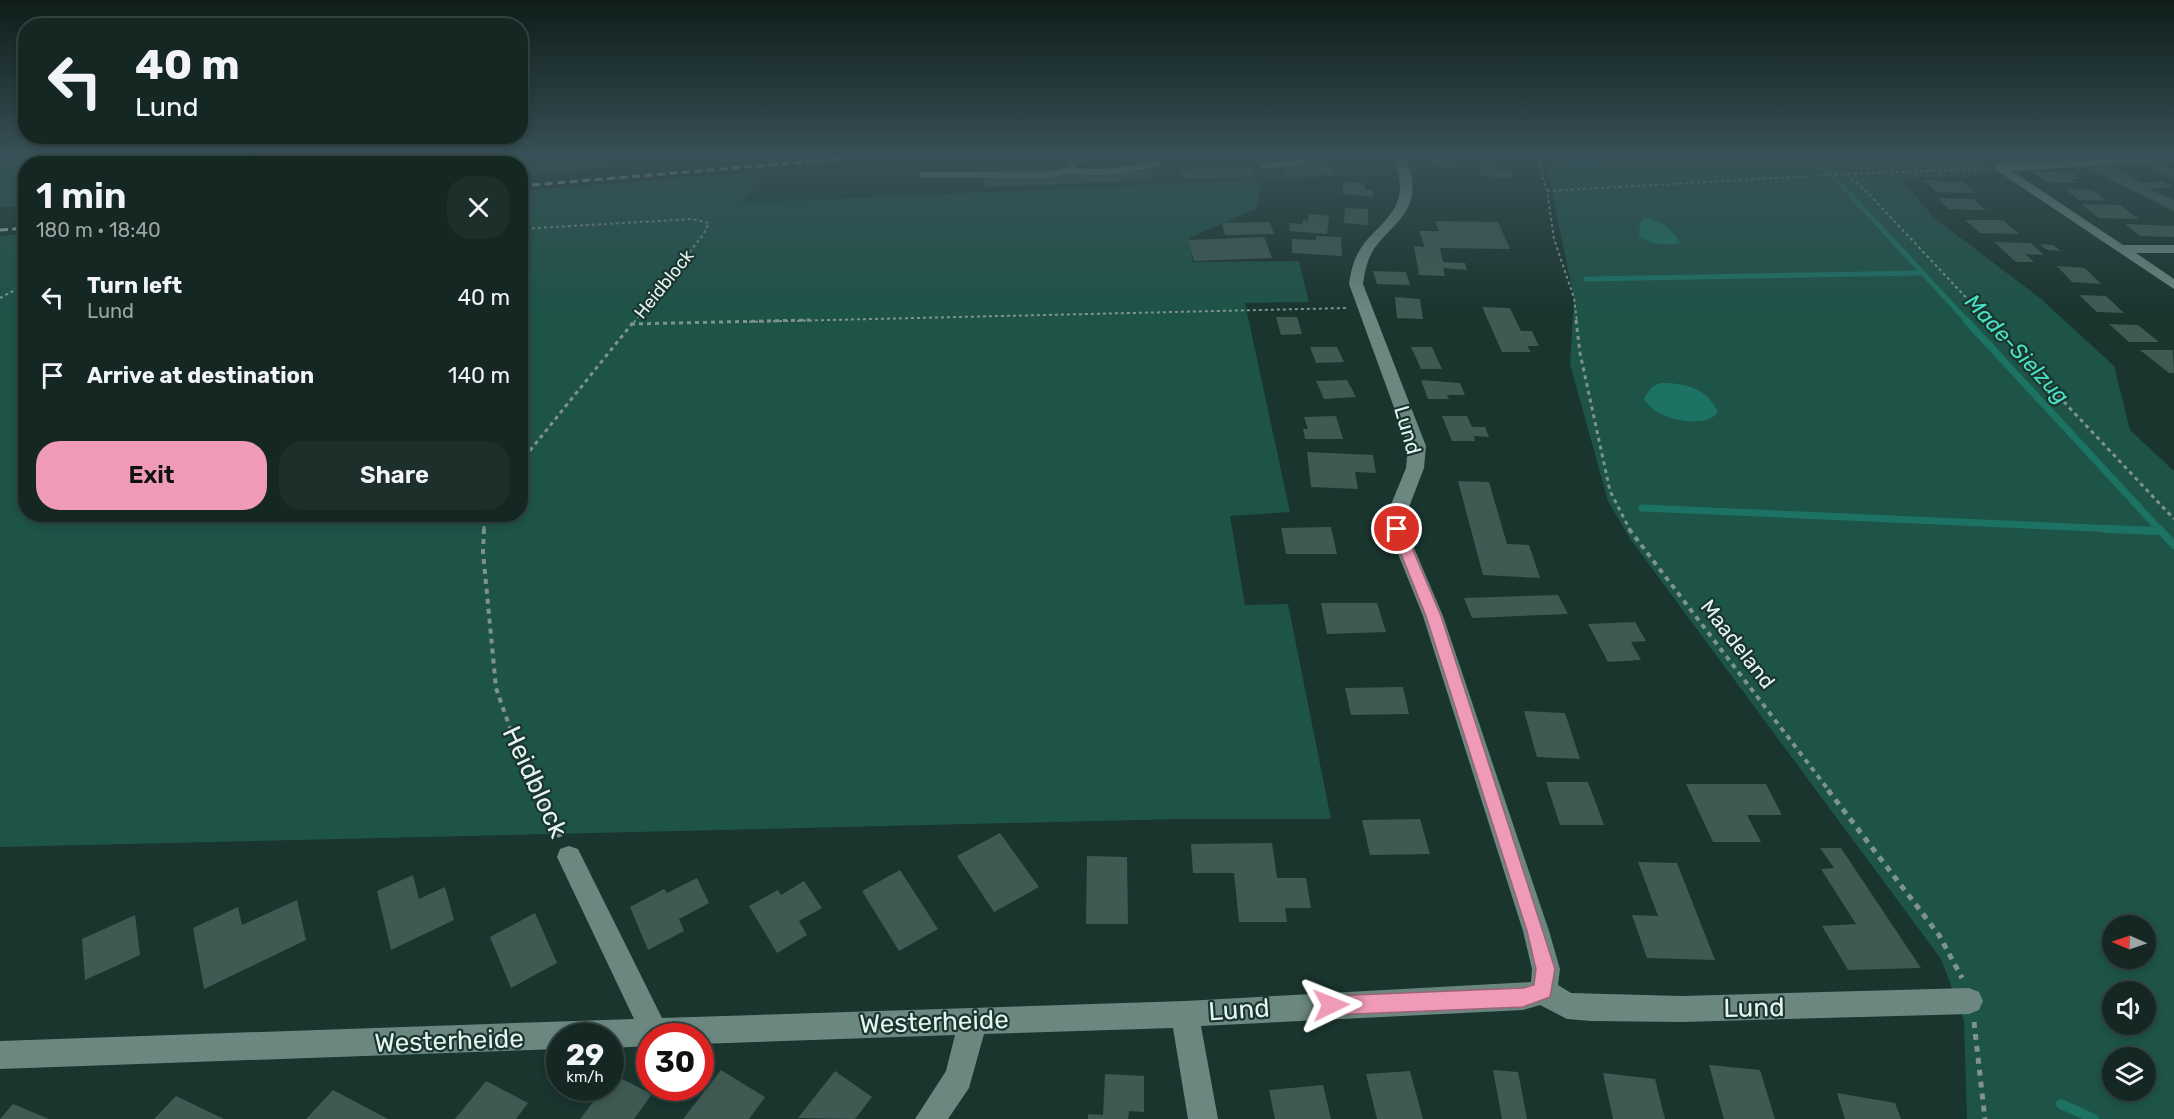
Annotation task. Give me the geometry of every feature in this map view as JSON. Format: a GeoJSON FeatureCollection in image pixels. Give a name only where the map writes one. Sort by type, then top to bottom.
{"type":"FeatureCollection","features":[{"type":"Feature","properties":{"kind":"street","name":"Lund"},"geometry":{"type":"LineString","coordinates":[[1403,206],[1402,211],[1374,238],[1357,266],[1356,284],[1418,446],[1418,467],[1397,514],[1397,529],[1433,616],[1536,931],[1546,969],[1543,991]]}},
{"type":"Feature","properties":{"kind":"street"},"geometry":{"type":"LineString","coordinates":[[2057,206],[2174,285]]}},
{"type":"Feature","properties":{"kind":"street"},"geometry":{"type":"LineString","coordinates":[[2122,249],[2174,249]]}},
{"type":"Feature","properties":{"kind":"street","name":"Heidblock"},"geometry":{"type":"LineString","coordinates":[[569,857],[650,1023]]}},
{"type":"Feature","properties":{"kind":"street","name":"Lund"},"geometry":{"type":"LineString","coordinates":[[1543,991],[1567,1006],[1682,1010],[1969,1001]]}},
{"type":"Feature","properties":{"kind":"street","name":"Lund"},"geometry":{"type":"LineString","coordinates":[[1203,1119],[1185,1014],[1263,1008],[1523,998],[1543,991]]}},
{"type":"Feature","properties":{"kind":"street","name":"Westerheide"},"geometry":{"type":"LineString","coordinates":[[714,1029],[1185,1014]]}},
{"type":"Feature","properties":{"kind":"street"},"geometry":{"type":"LineString","coordinates":[[930,1119],[958,1078],[973,1020]]}},
{"type":"Feature","properties":{"kind":"street","name":"Westerheide"},"geometry":{"type":"LineString","coordinates":[[0,1055],[479,1040],[636,1032]]}},
{"type":"Feature","properties":{"kind":"path","name":"Maadeland"},"geometry":{"type":"LineString","coordinates":[[1549,206],[1554,239],[1574,298],[1575,326],[1590,404],[1615,505],[1632,533],[1939,934],[1962,979],[1969,1001],[1975,1029],[1985,1119]]}},
{"type":"Feature","properties":{"kind":"path"},"geometry":{"type":"LineString","coordinates":[[1880,206],[2174,519]]}},
{"type":"Feature","properties":{"kind":"path","name":"Heidblock"},"geometry":{"type":"LineString","coordinates":[[528,229],[692,219],[709,223],[703,235],[528,453]]}},
{"type":"Feature","properties":{"kind":"path"},"geometry":{"type":"LineString","coordinates":[[0,298],[18,288]]}},
{"type":"Feature","properties":{"kind":"path"},"geometry":{"type":"LineString","coordinates":[[631,324],[1365,308]]}},
{"type":"Feature","properties":{"kind":"path","name":"Heidblock"},"geometry":{"type":"LineString","coordinates":[[484,522],[483,552],[496,688],[514,737],[569,857]]}},
{"type":"Feature","properties":{"kind":"shaded area"},"geometry":{"type":"Polygon","coordinates":[[[528,206],[1257,206],[1256,209],[1189,238],[1193,262],[1299,261],[1309,302],[1245,303],[1290,512],[1230,516],[1245,605],[1288,604],[1331,819],[1181,819],[0,847],[0,236],[18,235],[18,522],[528,522],[528,206]]]}},
{"type":"Feature","properties":{"kind":"shaded area"},"geometry":{"type":"Polygon","coordinates":[[[1555,206],[1924,206],[1933,217],[2040,298],[2114,366],[2130,430],[2174,471],[2174,1119],[1967,1119],[1964,1021],[1941,959],[1631,540],[1608,501],[1570,364],[1574,298],[1555,206]]]}},
{"type":"Feature","properties":{"kind":"shaded area"},"geometry":{"type":"Polygon","coordinates":[[[1644,218],[1665,226],[1680,243],[1659,244],[1649,242],[1639,236],[1640,222],[1644,218]]]}},
{"type":"Feature","properties":{"kind":"shaded area"},"geometry":{"type":"Polygon","coordinates":[[[1660,383],[1694,388],[1708,397],[1718,412],[1702,421],[1691,421],[1679,420],[1657,412],[1644,398],[1652,387],[1660,383]]]}},
{"type":"Feature","properties":{"kind":"building"},"geometry":{"type":"Polygon","coordinates":[[[1946,206],[1982,206],[1986,210],[1949,209],[1946,206]]]}},
{"type":"Feature","properties":{"kind":"building"},"geometry":{"type":"Polygon","coordinates":[[[2084,206],[2122,206],[2139,219],[2099,218],[2084,206]]]}},
{"type":"Feature","properties":{"kind":"building"},"geometry":{"type":"Polygon","coordinates":[[[2164,206],[2174,206],[2174,211],[2164,206]]]}},
{"type":"Feature","properties":{"kind":"building"},"geometry":{"type":"Polygon","coordinates":[[[1345,208],[1368,209],[1368,225],[1344,223],[1345,208]]]}},
{"type":"Feature","properties":{"kind":"building"},"geometry":{"type":"Polygon","coordinates":[[[1309,214],[1329,216],[1327,234],[1289,231],[1290,223],[1303,224],[1303,220],[1308,221],[1309,214]]]}},
{"type":"Feature","properties":{"kind":"building"},"geometry":{"type":"Polygon","coordinates":[[[1965,220],[2003,220],[2019,234],[1980,233],[1965,220]]]}},
{"type":"Feature","properties":{"kind":"building"},"geometry":{"type":"Polygon","coordinates":[[[1435,221],[1498,222],[1510,249],[1440,248],[1443,262],[1465,263],[1467,270],[1443,268],[1445,276],[1419,275],[1414,246],[1425,247],[1419,231],[1439,231],[1435,221]]]}},
{"type":"Feature","properties":{"kind":"building"},"geometry":{"type":"Polygon","coordinates":[[[1270,222],[1274,234],[1225,235],[1222,223],[1270,222]]]}},
{"type":"Feature","properties":{"kind":"building"},"geometry":{"type":"Polygon","coordinates":[[[2125,224],[2174,226],[2174,237],[2140,236],[2125,224]]]}},
{"type":"Feature","properties":{"kind":"building"},"geometry":{"type":"Polygon","coordinates":[[[1316,236],[1341,237],[1342,256],[1292,253],[1292,239],[1316,240],[1316,236]]]}},
{"type":"Feature","properties":{"kind":"building"},"geometry":{"type":"Polygon","coordinates":[[[1264,237],[1272,258],[1194,261],[1188,240],[1264,237]]]}},
{"type":"Feature","properties":{"kind":"building"},"geometry":{"type":"Polygon","coordinates":[[[1994,242],[2031,243],[2044,255],[2025,254],[2034,262],[2016,262],[1994,242]]]}},
{"type":"Feature","properties":{"kind":"building"},"geometry":{"type":"Polygon","coordinates":[[[2040,244],[2053,245],[2061,251],[2047,250],[2040,244]]]}},
{"type":"Feature","properties":{"kind":"building"},"geometry":{"type":"Polygon","coordinates":[[[2057,266],[2085,268],[2101,284],[2072,282],[2057,266]]]}},
{"type":"Feature","properties":{"kind":"building"},"geometry":{"type":"Polygon","coordinates":[[[1373,271],[1406,272],[1410,285],[1377,284],[1373,271]]]}},
{"type":"Feature","properties":{"kind":"building"},"geometry":{"type":"Polygon","coordinates":[[[2079,295],[2106,296],[2124,313],[2097,312],[2079,295]]]}},
{"type":"Feature","properties":{"kind":"building"},"geometry":{"type":"Polygon","coordinates":[[[1395,297],[1420,299],[1423,319],[1397,318],[1395,297]]]}},
{"type":"Feature","properties":{"kind":"building"},"geometry":{"type":"Polygon","coordinates":[[[1482,307],[1510,308],[1521,331],[1532,331],[1539,346],[1527,346],[1531,352],[1502,352],[1482,307]]]}},
{"type":"Feature","properties":{"kind":"building"},"geometry":{"type":"Polygon","coordinates":[[[1276,317],[1297,317],[1302,334],[1281,335],[1276,317]]]}},
{"type":"Feature","properties":{"kind":"building"},"geometry":{"type":"Polygon","coordinates":[[[2109,324],[2138,325],[2159,342],[2129,342],[2109,324]]]}},
{"type":"Feature","properties":{"kind":"building"},"geometry":{"type":"Polygon","coordinates":[[[1310,347],[1337,347],[1344,362],[1316,363],[1310,347]]]}},
{"type":"Feature","properties":{"kind":"building"},"geometry":{"type":"Polygon","coordinates":[[[1411,347],[1432,347],[1442,369],[1421,369],[1411,347]]]}},
{"type":"Feature","properties":{"kind":"building"},"geometry":{"type":"Polygon","coordinates":[[[2140,350],[2173,350],[2174,373],[2169,373],[2140,350]]]}},
{"type":"Feature","properties":{"kind":"building"},"geometry":{"type":"Polygon","coordinates":[[[1347,380],[1356,397],[1324,399],[1316,381],[1347,380]]]}},
{"type":"Feature","properties":{"kind":"building"},"geometry":{"type":"Polygon","coordinates":[[[1421,380],[1460,383],[1465,395],[1447,395],[1449,399],[1428,399],[1421,380]]]}},
{"type":"Feature","properties":{"kind":"building"},"geometry":{"type":"Polygon","coordinates":[[[1336,416],[1343,439],[1305,439],[1303,429],[1308,429],[1304,417],[1336,416]]]}},
{"type":"Feature","properties":{"kind":"building"},"geometry":{"type":"Polygon","coordinates":[[[1442,416],[1467,416],[1472,427],[1485,427],[1489,437],[1474,436],[1475,441],[1452,441],[1442,416]]]}},
{"type":"Feature","properties":{"kind":"building"},"geometry":{"type":"Polygon","coordinates":[[[1307,452],[1373,455],[1376,473],[1355,472],[1358,489],[1311,487],[1307,452]]]}},
{"type":"Feature","properties":{"kind":"building"},"geometry":{"type":"Polygon","coordinates":[[[1458,481],[1489,482],[1507,544],[1529,545],[1540,578],[1483,575],[1458,481]]]}},
{"type":"Feature","properties":{"kind":"building"},"geometry":{"type":"Polygon","coordinates":[[[1331,527],[1337,554],[1286,554],[1281,528],[1331,527]]]}},
{"type":"Feature","properties":{"kind":"building"},"geometry":{"type":"Polygon","coordinates":[[[1558,595],[1568,614],[1472,618],[1464,598],[1558,595]]]}},
{"type":"Feature","properties":{"kind":"building"},"geometry":{"type":"Polygon","coordinates":[[[1321,603],[1377,603],[1386,632],[1327,634],[1321,603]]]}},
{"type":"Feature","properties":{"kind":"building"},"geometry":{"type":"Polygon","coordinates":[[[1635,622],[1646,641],[1631,642],[1641,660],[1608,662],[1588,624],[1635,622]]]}},
{"type":"Feature","properties":{"kind":"building"},"geometry":{"type":"Polygon","coordinates":[[[1403,687],[1409,714],[1351,715],[1345,688],[1403,687]]]}},
{"type":"Feature","properties":{"kind":"building"},"geometry":{"type":"Polygon","coordinates":[[[1524,711],[1565,713],[1580,759],[1537,757],[1524,711]]]}},
{"type":"Feature","properties":{"kind":"building"},"geometry":{"type":"Polygon","coordinates":[[[1546,782],[1588,782],[1604,825],[1560,825],[1546,782]]]}},
{"type":"Feature","properties":{"kind":"building"},"geometry":{"type":"Polygon","coordinates":[[[1686,784],[1766,784],[1782,815],[1747,815],[1761,842],[1713,842],[1686,784]]]}},
{"type":"Feature","properties":{"kind":"building"},"geometry":{"type":"Polygon","coordinates":[[[1420,819],[1430,854],[1370,855],[1362,820],[1420,819]]]}},
{"type":"Feature","properties":{"kind":"building"},"geometry":{"type":"Polygon","coordinates":[[[1000,833],[1039,887],[994,912],[957,856],[1000,833]]]}},
{"type":"Feature","properties":{"kind":"building"},"geometry":{"type":"Polygon","coordinates":[[[1272,843],[1277,878],[1306,878],[1311,908],[1285,908],[1287,922],[1239,922],[1234,873],[1193,873],[1191,844],[1272,843]]]}},
{"type":"Feature","properties":{"kind":"building"},"geometry":{"type":"Polygon","coordinates":[[[1820,848],[1841,848],[1921,968],[1848,970],[1822,926],[1856,924],[1821,869],[1834,868],[1820,848]]]}},
{"type":"Feature","properties":{"kind":"building"},"geometry":{"type":"Polygon","coordinates":[[[1087,856],[1127,857],[1128,924],[1086,924],[1087,856]]]}},
{"type":"Feature","properties":{"kind":"building"},"geometry":{"type":"Polygon","coordinates":[[[1638,862],[1677,863],[1715,960],[1647,958],[1632,915],[1658,916],[1638,862]]]}},
{"type":"Feature","properties":{"kind":"building"},"geometry":{"type":"Polygon","coordinates":[[[900,870],[938,929],[899,951],[862,891],[900,870]]]}},
{"type":"Feature","properties":{"kind":"building"},"geometry":{"type":"Polygon","coordinates":[[[413,875],[419,899],[445,887],[454,920],[391,950],[377,891],[413,875]]]}},
{"type":"Feature","properties":{"kind":"building"},"geometry":{"type":"Polygon","coordinates":[[[697,878],[709,903],[679,919],[684,931],[648,950],[630,907],[664,889],[667,893],[697,878]]]}},
{"type":"Feature","properties":{"kind":"building"},"geometry":{"type":"Polygon","coordinates":[[[804,881],[822,908],[799,921],[807,935],[777,953],[749,906],[778,890],[781,895],[804,881]]]}},
{"type":"Feature","properties":{"kind":"building"},"geometry":{"type":"Polygon","coordinates":[[[297,900],[306,940],[204,989],[193,928],[238,907],[242,925],[297,900]]]}},
{"type":"Feature","properties":{"kind":"building"},"geometry":{"type":"Polygon","coordinates":[[[535,913],[557,963],[511,988],[490,937],[535,913]]]}},
{"type":"Feature","properties":{"kind":"building"},"geometry":{"type":"Polygon","coordinates":[[[135,915],[140,955],[85,980],[82,939],[135,915]]]}},
{"type":"Feature","properties":{"kind":"building"},"geometry":{"type":"Polygon","coordinates":[[[1709,1065],[1760,1070],[1775,1119],[1724,1119],[1709,1065]]]}},
{"type":"Feature","properties":{"kind":"building"},"geometry":{"type":"Polygon","coordinates":[[[721,1070],[765,1097],[749,1119],[683,1119],[697,1101],[714,1101],[714,1079],[721,1070]]]}},
{"type":"Feature","properties":{"kind":"building"},"geometry":{"type":"Polygon","coordinates":[[[1493,1070],[1518,1072],[1527,1119],[1502,1119],[1493,1070]]]}},
{"type":"Feature","properties":{"kind":"building"},"geometry":{"type":"Polygon","coordinates":[[[835,1071],[872,1097],[855,1119],[798,1118],[835,1071]]]}},
{"type":"Feature","properties":{"kind":"building"},"geometry":{"type":"Polygon","coordinates":[[[1410,1071],[1423,1119],[1377,1119],[1366,1074],[1410,1071]]]}},
{"type":"Feature","properties":{"kind":"building"},"geometry":{"type":"Polygon","coordinates":[[[1603,1073],[1655,1079],[1665,1119],[1613,1119],[1603,1073]]]}},
{"type":"Feature","properties":{"kind":"building"},"geometry":{"type":"Polygon","coordinates":[[[1105,1074],[1144,1076],[1144,1112],[1129,1111],[1128,1119],[1088,1119],[1088,1114],[1103,1115],[1105,1074]]]}},
{"type":"Feature","properties":{"kind":"building"},"geometry":{"type":"Polygon","coordinates":[[[624,1080],[636,1086],[636,1101],[647,1101],[634,1119],[580,1119],[594,1101],[624,1101],[624,1080]]]}},
{"type":"Feature","properties":{"kind":"building"},"geometry":{"type":"Polygon","coordinates":[[[486,1081],[528,1103],[516,1119],[455,1119],[486,1081]]]}},
{"type":"Feature","properties":{"kind":"building"},"geometry":{"type":"Polygon","coordinates":[[[1323,1085],[1331,1119],[1275,1119],[1269,1090],[1323,1085]]]}},
{"type":"Feature","properties":{"kind":"building"},"geometry":{"type":"Polygon","coordinates":[[[333,1090],[388,1119],[306,1119],[333,1090]]]}},
{"type":"Feature","properties":{"kind":"building"},"geometry":{"type":"Polygon","coordinates":[[[1837,1093],[1895,1103],[1901,1119],[1845,1119],[1837,1093]]]}},
{"type":"Feature","properties":{"kind":"building"},"geometry":{"type":"Polygon","coordinates":[[[176,1096],[224,1119],[154,1119],[176,1096]]]}},
{"type":"Feature","properties":{"kind":"building"},"geometry":{"type":"Polygon","coordinates":[[[13,1104],[49,1119],[0,1119],[13,1104]]]}},
{"type":"Feature","properties":{"kind":"waterway","name":"Made-Sielzug"},"geometry":{"type":"LineString","coordinates":[[1861,206],[1968,322]]}},
{"type":"Feature","properties":{"kind":"waterway"},"geometry":{"type":"LineString","coordinates":[[1586,279],[1922,273]]}},
{"type":"Feature","properties":{"kind":"waterway","name":"Made-Sielzug"},"geometry":{"type":"LineString","coordinates":[[1966,320],[2160,530]]}},
{"type":"Feature","properties":{"kind":"waterway"},"geometry":{"type":"LineString","coordinates":[[1642,508],[2139,530]]}},
{"type":"Feature","properties":{"kind":"waterway"},"geometry":{"type":"LineString","coordinates":[[2105,529],[2159,531]]}},
{"type":"Feature","properties":{"kind":"waterway","name":"Made-Sielzug"},"geometry":{"type":"LineString","coordinates":[[2159,529],[2174,545]]}},
{"type":"Feature","properties":{"kind":"waterway"},"geometry":{"type":"LineString","coordinates":[[2061,1104],[2094,1119]]}},
{"type":"Feature","properties":{"kind":"railway"},"geometry":{"type":"LineString","coordinates":[[0,230],[18,229]]}},
{"type":"Feature","properties":{"kind":"route"},"geometry":{"type":"LineString","coordinates":[[1331,1005],[1523,998],[1543,991],[1546,969],[1536,931],[1433,616],[1397,529]]}}]}
